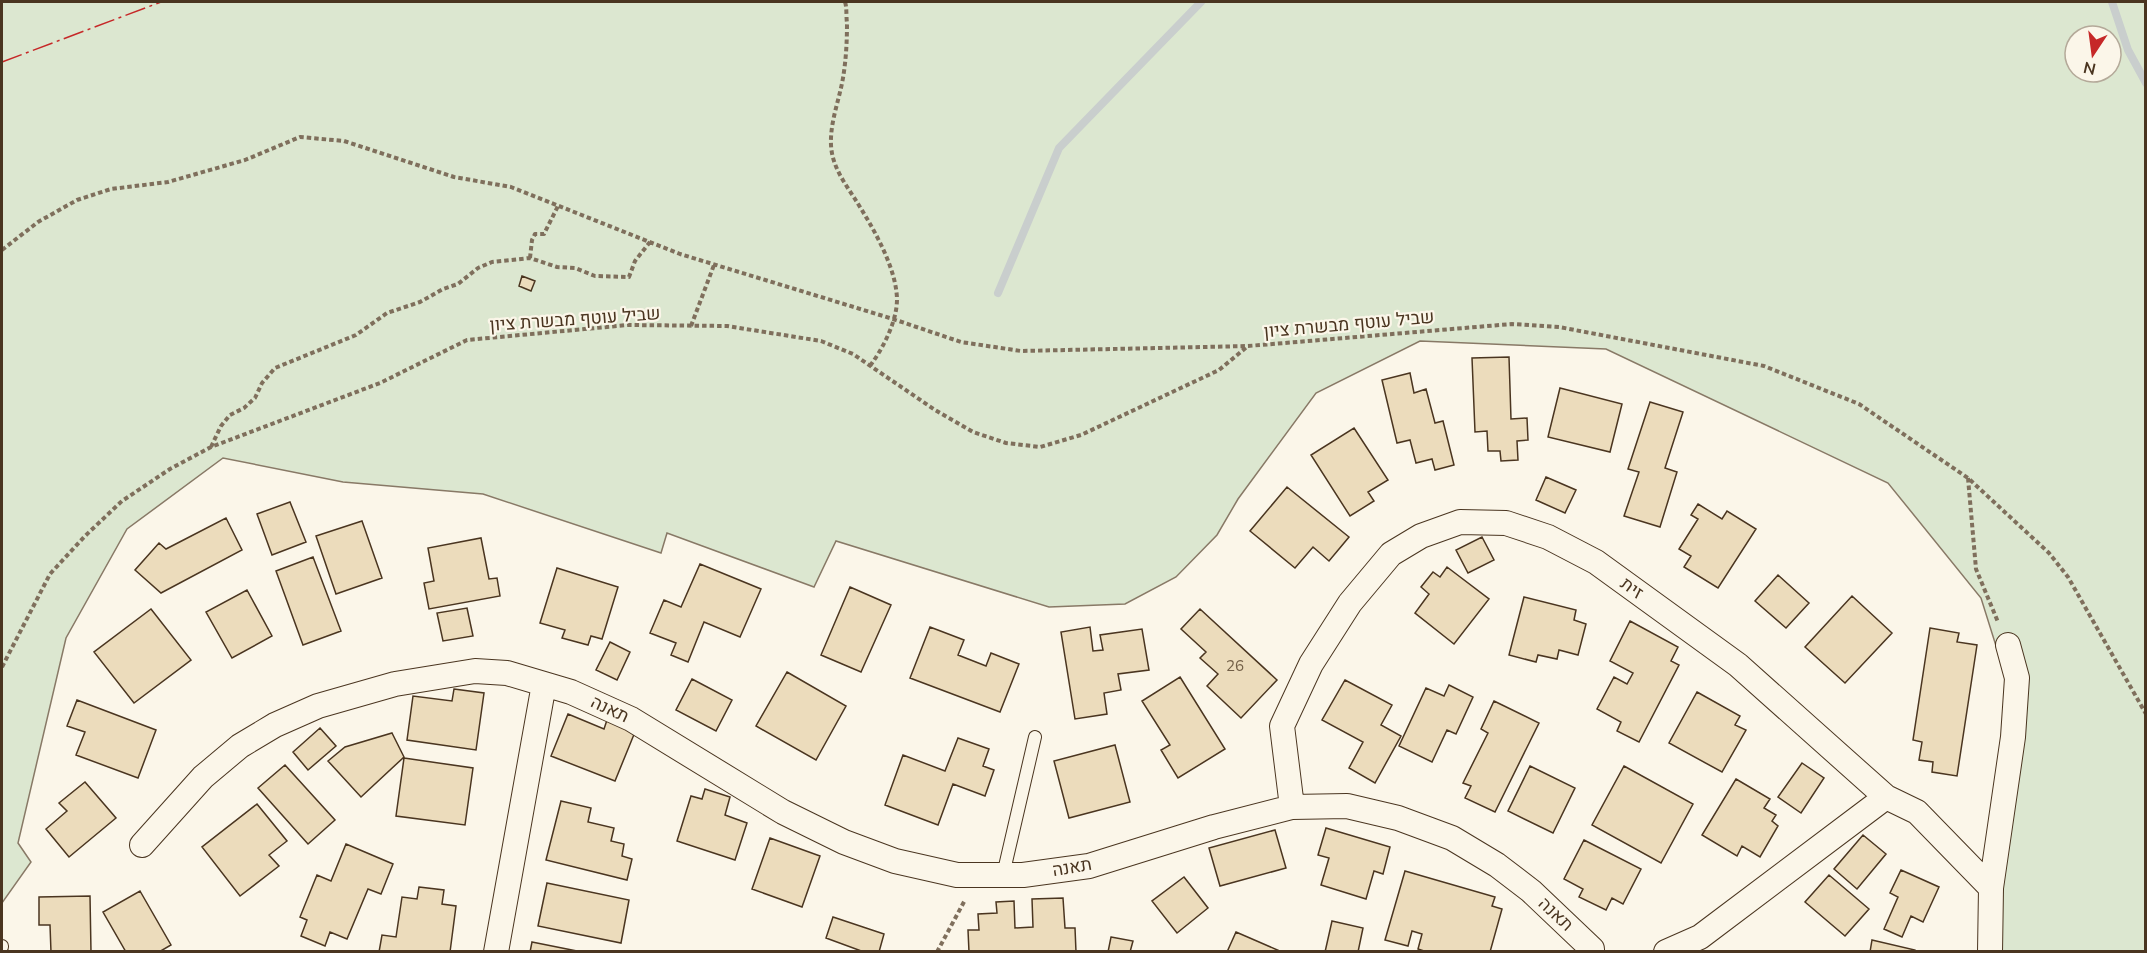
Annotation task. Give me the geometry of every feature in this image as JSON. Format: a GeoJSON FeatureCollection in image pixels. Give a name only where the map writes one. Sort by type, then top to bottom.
{"type":"FeatureCollection","features":[{"type":"Feature","properties":{"kind":"street","name":"זית"},"geometry":{"type":"LineString","coordinates":[[1292,807],[1282,726],[1311,664],[1350,603],[1391,554],[1421,536],[1460,522],[1506,523],[1548,537],[1596,562],[1738,666],[1886,797],[1917,812],[1991,888]]}},
{"type":"Feature","properties":{"kind":"street"},"geometry":{"type":"LineString","coordinates":[[1990,951],[1991,888],[2013,736],[2017,678],[2008,645]]}},
{"type":"Feature","properties":{"kind":"street","name":"תאנה"},"geometry":{"type":"LineString","coordinates":[[142,845],[203,777],[240,746],[275,725],[318,706],[395,684],[475,671],[507,673],[571,692],[631,719],[783,812],[844,842],[895,861],[957,875],[1023,875],[1089,866],[1214,827],[1292,807],[1347,806],[1398,818],[1452,838],[1497,865],[1531,891],[1592,951]]}},
{"type":"Feature","properties":{"kind":"street"},"geometry":{"type":"LineString","coordinates":[[496,951],[544,684]]}},
{"type":"Feature","properties":{"kind":"street"},"geometry":{"type":"LineString","coordinates":[[1666,951],[1700,937],[1886,797]]}},
{"type":"Feature","properties":{"kind":"lane"},"geometry":{"type":"LineString","coordinates":[[1003,875],[1035,737]]}},
{"type":"Feature","properties":{"kind":"path"},"geometry":{"type":"LineString","coordinates":[[846,2],[847,46],[842,80],[833,115],[831,146],[835,165],[872,226],[896,285],[897,302],[893,319],[881,350],[870,366]]}},
{"type":"Feature","properties":{"kind":"path"},"geometry":{"type":"LineString","coordinates":[[2,250],[38,222],[76,200],[111,189],[168,182],[245,160],[300,138],[344,141],[454,177],[511,187],[559,204],[680,254],[961,342],[1021,351],[1248,346]]}},
{"type":"Feature","properties":{"kind":"path"},"geometry":{"type":"LineString","coordinates":[[530,258],[535,234],[544,234],[559,204]]}},
{"type":"Feature","properties":{"kind":"path"},"geometry":{"type":"LineString","coordinates":[[211,447],[220,426],[230,415],[244,408],[255,398],[262,383],[275,368],[356,335],[387,314],[458,284],[478,268],[492,262],[530,258],[556,267],[575,268],[595,276],[629,277],[635,261],[650,242]]}},
{"type":"Feature","properties":{"kind":"path"},"geometry":{"type":"LineString","coordinates":[[691,326],[714,265]]}},
{"type":"Feature","properties":{"kind":"path","name":"שביל עוטף מבשרת ציון"},"geometry":{"type":"LineString","coordinates":[[2,667],[50,574],[84,536],[122,501],[170,469],[211,447],[380,383],[467,340],[628,325],[726,326],[821,340],[852,354],[935,410],[973,432],[1006,443],[1040,447],[1081,435],[1219,370],[1248,346],[1512,324],[1559,327],[1764,366],[1859,404],[1968,478],[2049,553],[2068,577],[2145,714]]}},
{"type":"Feature","properties":{"kind":"path"},"geometry":{"type":"LineString","coordinates":[[1968,478],[1976,568],[2008,645]]}},
{"type":"Feature","properties":{"kind":"path"},"geometry":{"type":"LineString","coordinates":[[937,951],[979,875]]}},
{"type":"Feature","properties":{"kind":"green space"},"geometry":{"type":"Polygon","coordinates":[[[2,2],[2145,2],[2145,951],[1995,951],[2013,700],[1981,598],[1888,483],[1606,349],[1420,341],[1316,393],[1238,499],[1217,535],[1176,577],[1125,604],[1049,607],[836,541],[814,587],[667,533],[661,553],[483,494],[343,482],[223,458],[127,529],[66,638],[18,843],[31,862],[2,903],[2,2]]]}},
{"type":"Feature","properties":{"kind":"building"},"geometry":{"type":"Polygon","coordinates":[[[522,276],[535,281],[531,291],[519,286],[522,276]]]}},
{"type":"Feature","properties":{"kind":"building"},"geometry":{"type":"Polygon","coordinates":[[[1509,357],[1511,419],[1527,418],[1528,440],[1517,441],[1518,460],[1501,461],[1500,451],[1488,451],[1487,431],[1475,432],[1472,358],[1509,357]]]}},
{"type":"Feature","properties":{"kind":"building"},"geometry":{"type":"Polygon","coordinates":[[[1410,373],[1414,393],[1426,389],[1435,423],[1443,421],[1454,465],[1435,470],[1432,459],[1416,463],[1410,440],[1397,443],[1382,380],[1410,373]]]}},
{"type":"Feature","properties":{"kind":"building"},"geometry":{"type":"Polygon","coordinates":[[[1560,388],[1622,404],[1610,452],[1548,437],[1560,388]]]}},
{"type":"Feature","properties":{"kind":"building"},"geometry":{"type":"Polygon","coordinates":[[[1650,402],[1683,412],[1665,468],[1677,472],[1660,527],[1624,516],[1639,472],[1628,469],[1650,402]]]}},
{"type":"Feature","properties":{"kind":"building"},"geometry":{"type":"Polygon","coordinates":[[[1354,428],[1388,480],[1368,492],[1374,501],[1350,516],[1311,455],[1354,428]]]}},
{"type":"Feature","properties":{"kind":"building"},"geometry":{"type":"Polygon","coordinates":[[[1546,477],[1576,490],[1565,513],[1536,500],[1546,477]]]}},
{"type":"Feature","properties":{"kind":"building"},"geometry":{"type":"Polygon","coordinates":[[[1287,487],[1349,537],[1329,561],[1313,547],[1295,568],[1250,531],[1287,487]]]}},
{"type":"Feature","properties":{"kind":"building"},"geometry":{"type":"Polygon","coordinates":[[[290,502],[306,542],[272,555],[257,514],[290,502]]]}},
{"type":"Feature","properties":{"kind":"building"},"geometry":{"type":"Polygon","coordinates":[[[1698,504],[1722,519],[1727,511],[1756,529],[1718,588],[1684,567],[1691,556],[1679,549],[1698,519],[1691,515],[1698,504]]]}},
{"type":"Feature","properties":{"kind":"building"},"geometry":{"type":"Polygon","coordinates":[[[226,518],[242,550],[161,593],[135,570],[159,543],[166,549],[226,518]]]}},
{"type":"Feature","properties":{"kind":"building"},"geometry":{"type":"Polygon","coordinates":[[[362,521],[382,578],[336,594],[316,536],[362,521]]]}},
{"type":"Feature","properties":{"kind":"building"},"geometry":{"type":"Polygon","coordinates":[[[1482,537],[1494,560],[1468,573],[1456,550],[1482,537]]]}},
{"type":"Feature","properties":{"kind":"building"},"geometry":{"type":"Polygon","coordinates":[[[481,538],[489,579],[497,578],[500,596],[429,609],[424,583],[434,581],[428,548],[481,538]]]}},
{"type":"Feature","properties":{"kind":"building"},"geometry":{"type":"Polygon","coordinates":[[[313,557],[341,631],[303,645],[276,571],[313,557]]]}},
{"type":"Feature","properties":{"kind":"building"},"geometry":{"type":"Polygon","coordinates":[[[700,564],[761,589],[740,637],[704,622],[688,662],[671,655],[676,643],[650,633],[664,600],[681,607],[700,564]]]}},
{"type":"Feature","properties":{"kind":"building"},"geometry":{"type":"Polygon","coordinates":[[[1447,567],[1489,599],[1454,644],[1415,613],[1429,594],[1421,587],[1433,572],[1440,577],[1447,567]]]}},
{"type":"Feature","properties":{"kind":"building"},"geometry":{"type":"Polygon","coordinates":[[[557,568],[618,587],[602,639],[591,636],[588,645],[562,638],[565,630],[540,623],[557,568]]]}},
{"type":"Feature","properties":{"kind":"building"},"geometry":{"type":"Polygon","coordinates":[[[1778,575],[1809,603],[1786,628],[1755,601],[1778,575]]]}},
{"type":"Feature","properties":{"kind":"building"},"geometry":{"type":"Polygon","coordinates":[[[850,587],[891,605],[861,672],[821,655],[850,587]]]}},
{"type":"Feature","properties":{"kind":"building"},"geometry":{"type":"Polygon","coordinates":[[[247,590],[272,636],[232,658],[206,612],[247,590]]]}},
{"type":"Feature","properties":{"kind":"building"},"geometry":{"type":"Polygon","coordinates":[[[1852,596],[1892,633],[1845,683],[1805,647],[1852,596]]]}},
{"type":"Feature","properties":{"kind":"building"},"geometry":{"type":"Polygon","coordinates":[[[1524,597],[1576,610],[1574,620],[1586,624],[1578,655],[1559,650],[1557,659],[1538,655],[1536,662],[1509,655],[1524,597]]]}},
{"type":"Feature","properties":{"kind":"building"},"geometry":{"type":"Polygon","coordinates":[[[467,608],[473,636],[443,641],[437,613],[467,608]]]}},
{"type":"Feature","properties":{"kind":"building"},"geometry":{"type":"Polygon","coordinates":[[[151,609],[191,660],[134,703],[94,652],[151,609]]]}},
{"type":"Feature","properties":{"kind":"building"},"geometry":{"type":"Polygon","coordinates":[[[1200,609],[1277,680],[1241,718],[1207,686],[1218,674],[1200,658],[1206,652],[1181,629],[1200,609]]]}},
{"type":"Feature","properties":{"kind":"building"},"geometry":{"type":"Polygon","coordinates":[[[1630,621],[1678,647],[1671,661],[1679,665],[1639,742],[1617,731],[1621,722],[1597,709],[1614,677],[1627,684],[1633,673],[1610,661],[1630,621]]]}},
{"type":"Feature","properties":{"kind":"building"},"geometry":{"type":"Polygon","coordinates":[[[930,627],[964,640],[958,655],[986,666],[991,653],[1019,664],[1000,712],[910,678],[930,627]]]}},
{"type":"Feature","properties":{"kind":"building"},"geometry":{"type":"Polygon","coordinates":[[[1090,627],[1093,651],[1103,650],[1100,635],[1142,629],[1149,670],[1118,674],[1121,690],[1104,693],[1107,714],[1075,719],[1061,632],[1090,627]]]}},
{"type":"Feature","properties":{"kind":"building"},"geometry":{"type":"Polygon","coordinates":[[[1930,628],[1959,633],[1957,642],[1977,645],[1957,776],[1932,772],[1933,762],[1919,760],[1922,742],[1913,740],[1930,628]]]}},
{"type":"Feature","properties":{"kind":"building"},"geometry":{"type":"Polygon","coordinates":[[[610,642],[630,652],[617,680],[596,670],[610,642]]]}},
{"type":"Feature","properties":{"kind":"building"},"geometry":{"type":"Polygon","coordinates":[[[787,672],[846,706],[816,760],[756,726],[787,672]]]}},
{"type":"Feature","properties":{"kind":"building"},"geometry":{"type":"Polygon","coordinates":[[[1180,677],[1225,749],[1178,778],[1161,750],[1170,745],[1142,701],[1180,677]]]}},
{"type":"Feature","properties":{"kind":"building"},"geometry":{"type":"Polygon","coordinates":[[[692,679],[732,700],[716,731],[676,710],[692,679]]]}},
{"type":"Feature","properties":{"kind":"building"},"geometry":{"type":"Polygon","coordinates":[[[1345,680],[1392,705],[1381,725],[1401,736],[1375,783],[1349,768],[1363,742],[1322,720],[1345,680]]]}},
{"type":"Feature","properties":{"kind":"building"},"geometry":{"type":"Polygon","coordinates":[[[1449,685],[1473,697],[1456,734],[1447,730],[1432,762],[1399,746],[1426,688],[1444,696],[1449,685]]]}},
{"type":"Feature","properties":{"kind":"building"},"geometry":{"type":"Polygon","coordinates":[[[454,689],[484,693],[476,750],[407,740],[413,696],[452,701],[454,689]]]}},
{"type":"Feature","properties":{"kind":"building"},"geometry":{"type":"Polygon","coordinates":[[[1697,692],[1740,716],[1735,725],[1746,730],[1722,772],[1669,743],[1697,692]]]}},
{"type":"Feature","properties":{"kind":"building"},"geometry":{"type":"Polygon","coordinates":[[[77,700],[156,730],[138,778],[76,755],[85,732],[67,726],[77,700]]]}},
{"type":"Feature","properties":{"kind":"building"},"geometry":{"type":"Polygon","coordinates":[[[1494,701],[1539,723],[1495,812],[1465,798],[1471,786],[1463,783],[1488,733],[1481,729],[1494,701]]]}},
{"type":"Feature","properties":{"kind":"building"},"geometry":{"type":"Polygon","coordinates":[[[568,714],[604,729],[607,720],[635,732],[615,781],[551,756],[568,714]]]}},
{"type":"Feature","properties":{"kind":"building"},"geometry":{"type":"Polygon","coordinates":[[[320,728],[336,746],[308,770],[293,752],[320,728]]]}},
{"type":"Feature","properties":{"kind":"building"},"geometry":{"type":"Polygon","coordinates":[[[392,733],[404,757],[361,797],[328,761],[345,747],[392,733]]]}},
{"type":"Feature","properties":{"kind":"building"},"geometry":{"type":"Polygon","coordinates":[[[958,738],[989,749],[983,766],[994,770],[985,796],[953,784],[938,825],[885,805],[903,755],[945,771],[958,738]]]}},
{"type":"Feature","properties":{"kind":"building"},"geometry":{"type":"Polygon","coordinates":[[[1115,745],[1130,802],[1069,818],[1054,761],[1115,745]]]}},
{"type":"Feature","properties":{"kind":"building"},"geometry":{"type":"Polygon","coordinates":[[[404,758],[473,768],[465,825],[396,816],[404,758]]]}},
{"type":"Feature","properties":{"kind":"building"},"geometry":{"type":"Polygon","coordinates":[[[1802,763],[1824,778],[1801,813],[1778,797],[1802,763]]]}},
{"type":"Feature","properties":{"kind":"building"},"geometry":{"type":"Polygon","coordinates":[[[285,765],[335,820],[308,844],[258,788],[285,765]]]}},
{"type":"Feature","properties":{"kind":"building"},"geometry":{"type":"Polygon","coordinates":[[[1530,766],[1575,788],[1553,833],[1508,811],[1530,766]]]}},
{"type":"Feature","properties":{"kind":"building"},"geometry":{"type":"Polygon","coordinates":[[[1624,766],[1693,804],[1661,863],[1592,825],[1624,766]]]}},
{"type":"Feature","properties":{"kind":"building"},"geometry":{"type":"Polygon","coordinates":[[[1736,779],[1770,799],[1764,808],[1776,815],[1772,821],[1778,826],[1760,857],[1742,846],[1737,856],[1702,835],[1736,779]]]}},
{"type":"Feature","properties":{"kind":"building"},"geometry":{"type":"Polygon","coordinates":[[[85,782],[116,818],[69,857],[46,829],[67,811],[59,803],[85,782]]]}},
{"type":"Feature","properties":{"kind":"building"},"geometry":{"type":"Polygon","coordinates":[[[705,789],[730,797],[725,815],[747,823],[735,860],[677,841],[691,796],[702,799],[705,789]]]}},
{"type":"Feature","properties":{"kind":"building"},"geometry":{"type":"Polygon","coordinates":[[[561,801],[591,808],[588,822],[614,828],[611,841],[624,844],[622,856],[632,859],[627,880],[546,860],[561,801]]]}},
{"type":"Feature","properties":{"kind":"building"},"geometry":{"type":"Polygon","coordinates":[[[257,804],[287,841],[269,855],[279,866],[240,896],[202,847],[257,804]]]}},
{"type":"Feature","properties":{"kind":"building"},"geometry":{"type":"Polygon","coordinates":[[[1326,828],[1390,847],[1383,874],[1374,871],[1366,899],[1321,885],[1329,858],[1318,855],[1326,828]]]}},
{"type":"Feature","properties":{"kind":"building"},"geometry":{"type":"Polygon","coordinates":[[[1275,830],[1286,868],[1220,886],[1209,848],[1275,830]]]}},
{"type":"Feature","properties":{"kind":"building"},"geometry":{"type":"Polygon","coordinates":[[[1863,835],[1886,854],[1857,889],[1834,869],[1863,835]]]}},
{"type":"Feature","properties":{"kind":"building"},"geometry":{"type":"Polygon","coordinates":[[[770,838],[820,856],[802,907],[752,889],[770,838]]]}},
{"type":"Feature","properties":{"kind":"building"},"geometry":{"type":"Polygon","coordinates":[[[1584,840],[1641,869],[1623,904],[1612,898],[1606,910],[1579,897],[1583,889],[1564,879],[1584,840]]]}},
{"type":"Feature","properties":{"kind":"building"},"geometry":{"type":"Polygon","coordinates":[[[346,844],[393,864],[381,894],[368,889],[347,939],[330,932],[325,946],[301,936],[307,920],[300,917],[317,875],[331,881],[346,844]]]}},
{"type":"Feature","properties":{"kind":"building"},"geometry":{"type":"Polygon","coordinates":[[[1901,870],[1939,887],[1923,922],[1911,916],[1902,937],[1884,929],[1898,897],[1890,893],[1901,870]]]}},
{"type":"Feature","properties":{"kind":"building"},"geometry":{"type":"Polygon","coordinates":[[[1405,871],[1495,897],[1492,906],[1502,909],[1490,952],[1427,952],[1418,949],[1422,934],[1412,931],[1408,946],[1385,940],[1405,871]]]}},
{"type":"Feature","properties":{"kind":"building"},"geometry":{"type":"Polygon","coordinates":[[[1829,875],[1869,909],[1845,936],[1805,902],[1829,875]]]}},
{"type":"Feature","properties":{"kind":"building"},"geometry":{"type":"Polygon","coordinates":[[[1184,877],[1208,908],[1177,933],[1152,901],[1184,877]]]}},
{"type":"Feature","properties":{"kind":"building"},"geometry":{"type":"Polygon","coordinates":[[[547,883],[629,900],[621,943],[538,926],[547,883]]]}},
{"type":"Feature","properties":{"kind":"building"},"geometry":{"type":"Polygon","coordinates":[[[419,887],[444,890],[442,904],[456,906],[450,952],[379,952],[382,935],[396,937],[402,897],[417,899],[419,887]]]}},
{"type":"Feature","properties":{"kind":"building"},"geometry":{"type":"Polygon","coordinates":[[[140,891],[171,945],[159,952],[126,952],[103,912],[140,891]]]}},
{"type":"Feature","properties":{"kind":"building"},"geometry":{"type":"Polygon","coordinates":[[[90,896],[91,952],[51,952],[50,925],[39,925],[39,897],[90,896]]]}},
{"type":"Feature","properties":{"kind":"building"},"geometry":{"type":"Polygon","coordinates":[[[1063,898],[1065,928],[1075,928],[1076,952],[969,952],[968,930],[979,930],[978,914],[997,913],[996,902],[1014,901],[1015,928],[1033,927],[1032,899],[1063,898]]]}},
{"type":"Feature","properties":{"kind":"building"},"geometry":{"type":"Polygon","coordinates":[[[833,917],[884,934],[879,952],[864,952],[826,938],[833,917]]]}},
{"type":"Feature","properties":{"kind":"building"},"geometry":{"type":"Polygon","coordinates":[[[1332,921],[1363,928],[1358,952],[1325,952],[1332,921]]]}},
{"type":"Feature","properties":{"kind":"building"},"geometry":{"type":"Polygon","coordinates":[[[1236,932],[1282,952],[1227,952],[1236,932]]]}},
{"type":"Feature","properties":{"kind":"building"},"geometry":{"type":"Polygon","coordinates":[[[1111,937],[1133,941],[1130,952],[1108,952],[1111,937]]]}},
{"type":"Feature","properties":{"kind":"building"},"geometry":{"type":"Polygon","coordinates":[[[1872,940],[1915,950],[1915,952],[1870,952],[1872,940]]]}},
{"type":"Feature","properties":{"kind":"building"},"geometry":{"type":"Polygon","coordinates":[[[532,942],[582,952],[530,952],[532,942]]]}},
{"type":"Feature","properties":{"kind":"waterway"},"geometry":{"type":"LineString","coordinates":[[998,293],[1059,148],[1201,2]]}},
{"type":"Feature","properties":{"kind":"waterway"},"geometry":{"type":"LineString","coordinates":[[2112,2],[2128,50],[2146,83]]}},
{"type":"Feature","properties":{"kind":"power"},"geometry":{"type":"LineString","coordinates":[[2,62],[161,2]]}}]}
